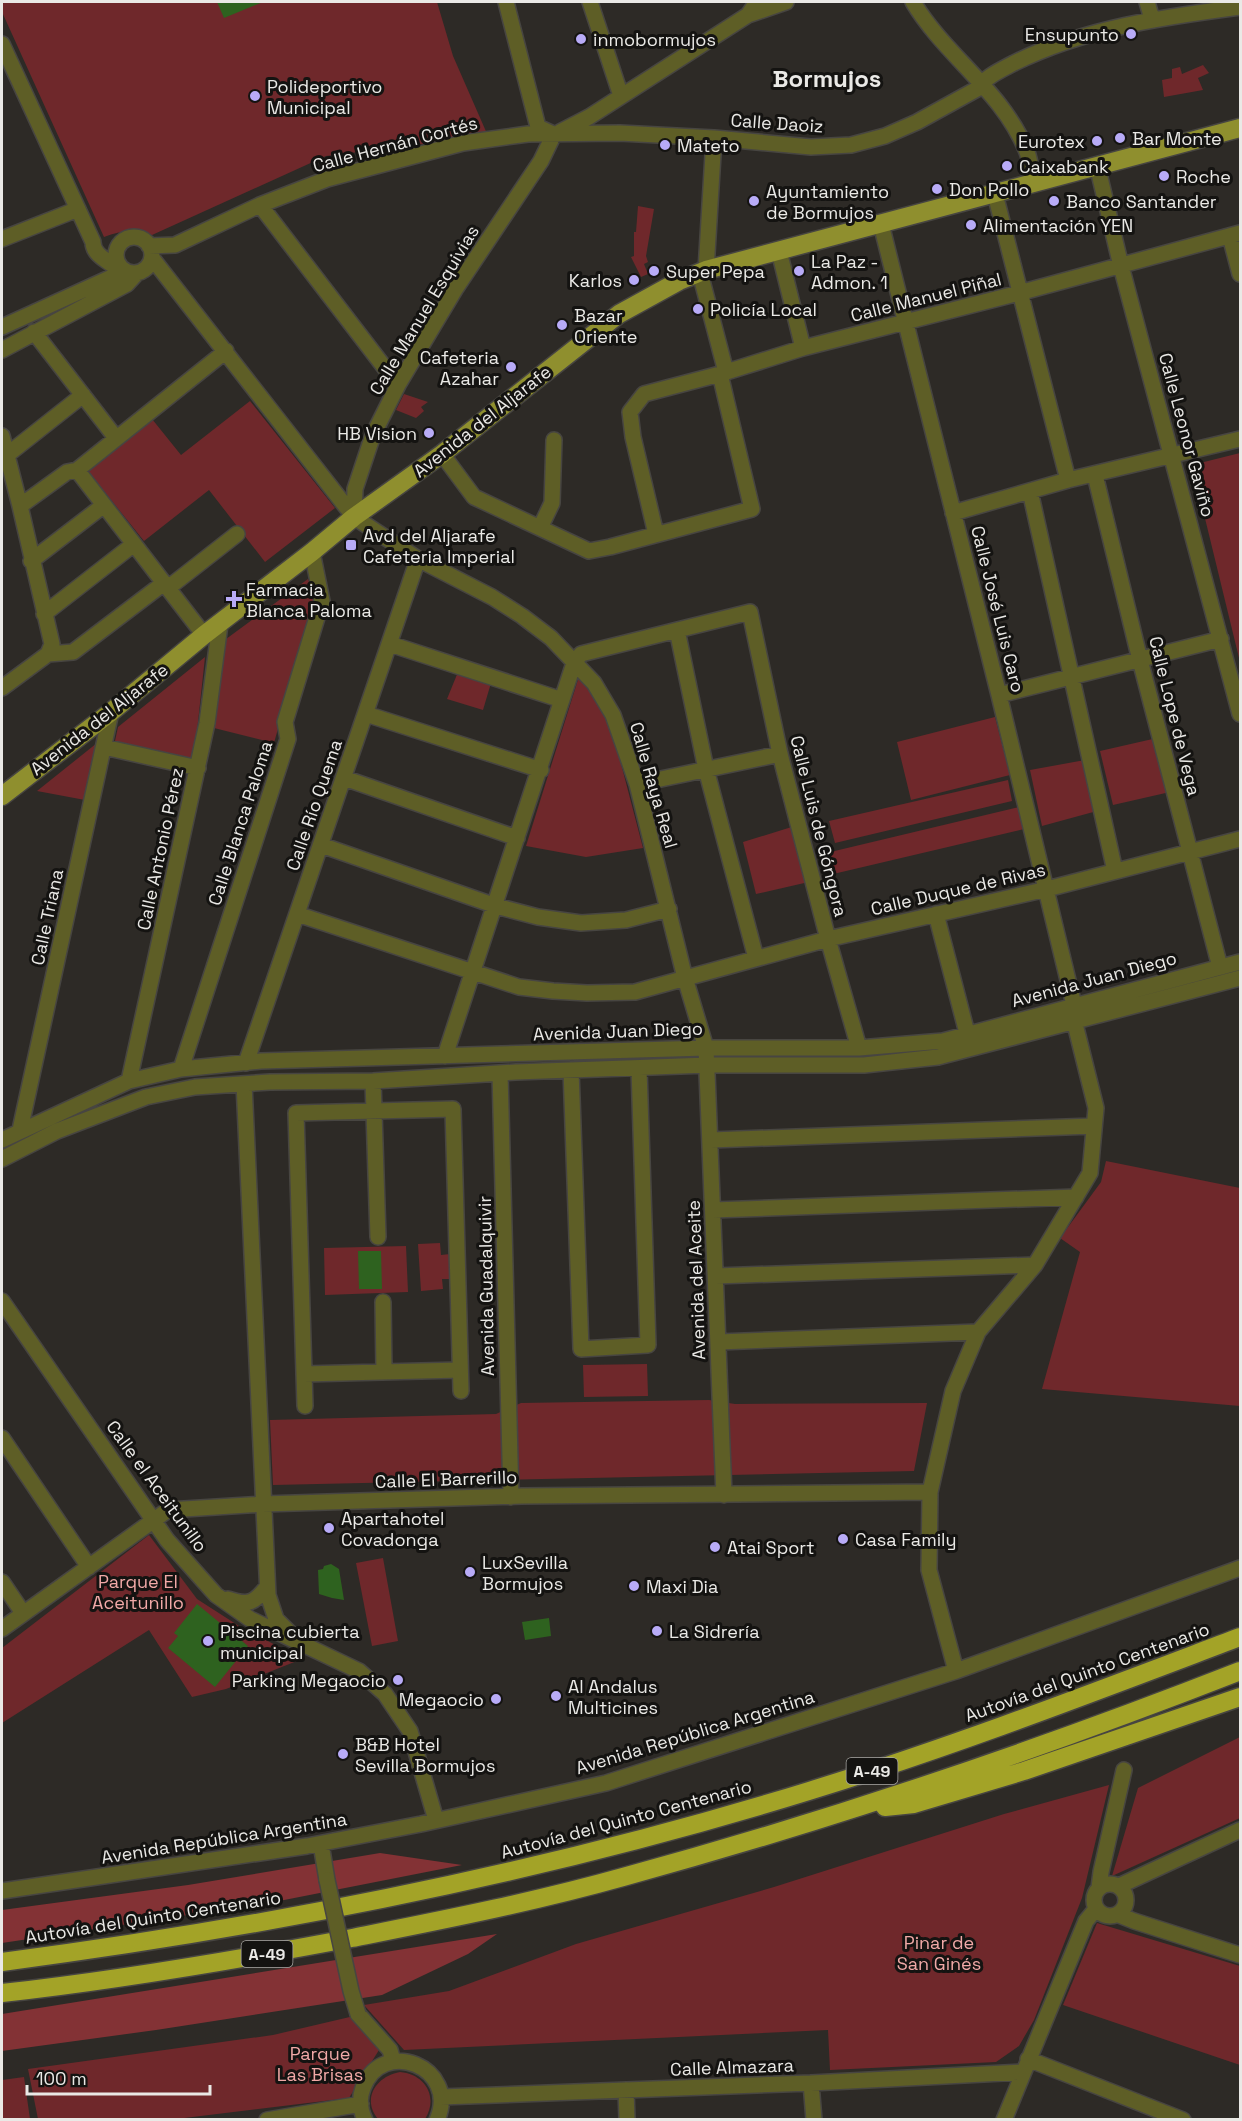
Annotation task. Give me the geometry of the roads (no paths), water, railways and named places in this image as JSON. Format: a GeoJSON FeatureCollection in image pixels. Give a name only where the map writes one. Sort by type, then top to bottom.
{"type":"FeatureCollection","features":[{"type":"Feature","properties":{"kind":"highway"},"geometry":{"type":"LineString","coordinates":[[1194,1655],[1240,1625]]}},
{"type":"Feature","properties":{"kind":"highway","name":"Autovía del Quinto Centenario"},"geometry":{"type":"LineString","coordinates":[[2,1962],[262,1923],[405,1895],[630,1842],[809,1791],[983,1734],[1240,1637]]}},
{"type":"Feature","properties":{"kind":"highway","name":"A-49"},"geometry":{"type":"LineString","coordinates":[[2,1994],[167,1972],[427,1923],[621,1878],[856,1809],[1139,1710],[1240,1671]]}},
{"type":"Feature","properties":{"kind":"highway"},"geometry":{"type":"LineString","coordinates":[[856,1809],[914,1804],[1024,1772],[1240,1697]]}},
{"type":"Feature","properties":{"kind":"main road","name":"Avenida del Aljarafe"},"geometry":{"type":"LineString","coordinates":[[2,796],[111,712],[204,635],[354,517],[442,454],[619,314],[679,281],[779,251],[1240,128]]}},
{"type":"Feature","properties":{"kind":"street"},"geometry":{"type":"LineString","coordinates":[[506,2],[538,127],[554,134],[589,117],[748,15],[786,2]]}},
{"type":"Feature","properties":{"kind":"street"},"geometry":{"type":"LineString","coordinates":[[590,2],[621,96]]}},
{"type":"Feature","properties":{"kind":"street"},"geometry":{"type":"LineString","coordinates":[[748,15],[757,2]]}},
{"type":"Feature","properties":{"kind":"street"},"geometry":{"type":"LineString","coordinates":[[913,2],[925,22],[981,82],[1011,120],[1028,154],[1034,184]]}},
{"type":"Feature","properties":{"kind":"street"},"geometry":{"type":"LineString","coordinates":[[1147,2],[1152,19]]}},
{"type":"Feature","properties":{"kind":"street","name":"Calle Daoiz"},"geometry":{"type":"LineString","coordinates":[[554,134],[620,133],[714,138],[811,147],[850,146],[885,136],[917,122],[977,89],[981,82],[1029,56],[1074,39],[1152,19],[1240,7]]}},
{"type":"Feature","properties":{"kind":"street"},"geometry":{"type":"LineString","coordinates":[[2,44],[93,242],[121,264],[148,267],[151,252],[145,241],[132,237],[121,243],[121,264],[127,284],[2,350]]}},
{"type":"Feature","properties":{"kind":"street","name":"Calle Hernán Cortés"},"geometry":{"type":"LineString","coordinates":[[151,252],[175,245],[260,205],[327,179],[463,143],[528,134],[554,134]]}},
{"type":"Feature","properties":{"kind":"street","name":"Calle Manuel Esquivias"},"geometry":{"type":"LineString","coordinates":[[354,517],[355,489],[373,435],[398,385],[456,288],[541,161],[554,134]]}},
{"type":"Feature","properties":{"kind":"street"},"geometry":{"type":"LineString","coordinates":[[442,454],[474,497],[589,551],[610,548],[752,509],[703,272],[714,138]]}},
{"type":"Feature","properties":{"kind":"street","name":"Calle Leonor Gaviño"},"geometry":{"type":"LineString","coordinates":[[1097,165],[1121,266],[1240,714]]}},
{"type":"Feature","properties":{"kind":"street"},"geometry":{"type":"LineString","coordinates":[[994,194],[1068,480]]}},
{"type":"Feature","properties":{"kind":"street"},"geometry":{"type":"LineString","coordinates":[[260,205],[398,385]]}},
{"type":"Feature","properties":{"kind":"street"},"geometry":{"type":"LineString","coordinates":[[2,238],[78,209]]}},
{"type":"Feature","properties":{"kind":"street","name":"Calle José Luis Caro"},"geometry":{"type":"LineString","coordinates":[[881,224],[1047,889],[1096,1108],[1090,1173],[1035,1265],[978,1332],[953,1391],[930,1492],[929,1570],[956,1671]]}},
{"type":"Feature","properties":{"kind":"street"},"geometry":{"type":"LineString","coordinates":[[1235,235],[1240,274]]}},
{"type":"Feature","properties":{"kind":"street","name":"Calle Manuel Piñal"},"geometry":{"type":"LineString","coordinates":[[656,534],[633,436],[630,412],[644,394],[803,348],[1235,235]]}},
{"type":"Feature","properties":{"kind":"street"},"geometry":{"type":"LineString","coordinates":[[779,251],[803,348]]}},
{"type":"Feature","properties":{"kind":"street","name":"Calle Raya Real"},"geometry":{"type":"LineString","coordinates":[[151,252],[354,517],[418,559],[492,597],[522,616],[551,638],[594,683],[613,715],[637,784],[685,978],[706,1048],[708,1065]]}},
{"type":"Feature","properties":{"kind":"street"},"geometry":{"type":"LineString","coordinates":[[2,327],[67,297],[72,290],[121,264]]}},
{"type":"Feature","properties":{"kind":"street"},"geometry":{"type":"LineString","coordinates":[[34,332],[116,438]]}},
{"type":"Feature","properties":{"kind":"street"},"geometry":{"type":"LineString","coordinates":[[20,506],[67,472],[77,470],[226,351]]}},
{"type":"Feature","properties":{"kind":"street"},"geometry":{"type":"LineString","coordinates":[[7,454],[83,395]]}},
{"type":"Feature","properties":{"kind":"street"},"geometry":{"type":"LineString","coordinates":[[2,436],[52,644],[48,654],[2,688]]}},
{"type":"Feature","properties":{"kind":"street"},"geometry":{"type":"LineString","coordinates":[[540,528],[552,503],[554,440]]}},
{"type":"Feature","properties":{"kind":"street"},"geometry":{"type":"LineString","coordinates":[[954,513],[1068,480],[1240,440]]}},
{"type":"Feature","properties":{"kind":"street"},"geometry":{"type":"LineString","coordinates":[[77,470],[204,635]]}},
{"type":"Feature","properties":{"kind":"street","name":"Calle Lope de Vega"},"geometry":{"type":"LineString","coordinates":[[1095,475],[1140,660],[1220,967]]}},
{"type":"Feature","properties":{"kind":"street"},"geometry":{"type":"LineString","coordinates":[[1030,491],[1115,871]]}},
{"type":"Feature","properties":{"kind":"street"},"geometry":{"type":"LineString","coordinates":[[31,561],[104,505]]}},
{"type":"Feature","properties":{"kind":"street"},"geometry":{"type":"LineString","coordinates":[[48,654],[73,652],[237,534]]}},
{"type":"Feature","properties":{"kind":"street"},"geometry":{"type":"LineString","coordinates":[[44,614],[134,544]]}},
{"type":"Feature","properties":{"kind":"street","name":"Calle Blanca Paloma"},"geometry":{"type":"LineString","coordinates":[[181,1069],[288,739],[285,722],[322,601],[312,552]]}},
{"type":"Feature","properties":{"kind":"street","name":"Calle Río Quema"},"geometry":{"type":"LineString","coordinates":[[246,1063],[418,559]]}},
{"type":"Feature","properties":{"kind":"street","name":"Calle Luis de Góngora"},"geometry":{"type":"LineString","coordinates":[[677,630],[750,612],[780,754],[859,1048]]}},
{"type":"Feature","properties":{"kind":"street","name":"Calle Antonio Pérez"},"geometry":{"type":"LineString","coordinates":[[129,1081],[207,723],[220,624]]}},
{"type":"Feature","properties":{"kind":"street"},"geometry":{"type":"LineString","coordinates":[[445,1056],[541,770],[561,700],[574,663],[581,654],[677,630],[706,769],[756,958]]}},
{"type":"Feature","properties":{"kind":"street"},"geometry":{"type":"LineString","coordinates":[[999,695],[1221,639]]}},
{"type":"Feature","properties":{"kind":"street"},"geometry":{"type":"LineString","coordinates":[[390,644],[561,700]]}},
{"type":"Feature","properties":{"kind":"street","name":"Calle Triana"},"geometry":{"type":"LineString","coordinates":[[20,1130],[111,712]]}},
{"type":"Feature","properties":{"kind":"street"},"geometry":{"type":"LineString","coordinates":[[366,714],[541,770]]}},
{"type":"Feature","properties":{"kind":"street"},"geometry":{"type":"LineString","coordinates":[[104,747],[198,768]]}},
{"type":"Feature","properties":{"kind":"street"},"geometry":{"type":"LineString","coordinates":[[637,784],[780,754]]}},
{"type":"Feature","properties":{"kind":"street"},"geometry":{"type":"LineString","coordinates":[[344,778],[517,838]]}},
{"type":"Feature","properties":{"kind":"street","name":"Calle Duque de Rivas"},"geometry":{"type":"LineString","coordinates":[[297,914],[519,987],[553,992],[635,992],[828,939],[1047,889],[1240,839]]}},
{"type":"Feature","properties":{"kind":"street"},"geometry":{"type":"LineString","coordinates":[[321,845],[496,906],[538,917],[581,923],[626,920],[669,909]]}},
{"type":"Feature","properties":{"kind":"street"},"geometry":{"type":"LineString","coordinates":[[936,914],[967,1033]]}},
{"type":"Feature","properties":{"kind":"street","name":"Avenida Juan Diego"},"geometry":{"type":"LineString","coordinates":[[2,1159],[57,1131],[146,1097],[195,1087],[708,1065],[864,1065],[938,1057],[1074,1012],[1240,962]]}},
{"type":"Feature","properties":{"kind":"street","name":"Avenida Juan Diego"},"geometry":{"type":"LineString","coordinates":[[2,1140],[129,1081],[181,1069],[246,1063],[445,1056],[706,1048],[859,1048],[943,1041],[967,1033],[1240,978]]}},
{"type":"Feature","properties":{"kind":"street","name":"Avenida del Aceite"},"geometry":{"type":"LineString","coordinates":[[708,1065],[724,1495]]}},
{"type":"Feature","properties":{"kind":"street"},"geometry":{"type":"LineString","coordinates":[[571,1070],[581,1349],[648,1345],[639,1069]]}},
{"type":"Feature","properties":{"kind":"street","name":"Avenida Guadalquivir"},"geometry":{"type":"LineString","coordinates":[[500,1073],[510,1497]]}},
{"type":"Feature","properties":{"kind":"street"},"geometry":{"type":"LineString","coordinates":[[373,1081],[378,1237]]}},
{"type":"Feature","properties":{"kind":"street"},"geometry":{"type":"LineString","coordinates":[[244,1084],[267,1587],[276,1619],[298,1641]]}},
{"type":"Feature","properties":{"kind":"street"},"geometry":{"type":"LineString","coordinates":[[305,1406],[296,1113],[453,1109],[461,1391]]}},
{"type":"Feature","properties":{"kind":"street"},"geometry":{"type":"LineString","coordinates":[[711,1140],[1094,1126]]}},
{"type":"Feature","properties":{"kind":"street"},"geometry":{"type":"LineString","coordinates":[[713,1210],[1076,1197]]}},
{"type":"Feature","properties":{"kind":"street"},"geometry":{"type":"LineString","coordinates":[[716,1276],[1035,1265]]}},
{"type":"Feature","properties":{"kind":"street","name":"Calle el Aceitunillo"},"geometry":{"type":"LineString","coordinates":[[2,1300],[167,1540],[216,1595],[250,1619],[359,1671],[385,1694],[410,1731],[436,1820]]}},
{"type":"Feature","properties":{"kind":"street"},"geometry":{"type":"LineString","coordinates":[[383,1302],[384,1372]]}},
{"type":"Feature","properties":{"kind":"street"},"geometry":{"type":"LineString","coordinates":[[718,1342],[978,1332]]}},
{"type":"Feature","properties":{"kind":"street"},"geometry":{"type":"LineString","coordinates":[[304,1374],[460,1370]]}},
{"type":"Feature","properties":{"kind":"street"},"geometry":{"type":"LineString","coordinates":[[2,1438],[89,1567]]}},
{"type":"Feature","properties":{"kind":"street","name":"Calle El Barrerillo"},"geometry":{"type":"LineString","coordinates":[[2,1629],[168,1510],[263,1504],[510,1497],[930,1492]]}},
{"type":"Feature","properties":{"kind":"street","name":"Avenida República Argentina"},"geometry":{"type":"LineString","coordinates":[[2,1891],[321,1844],[606,1783],[956,1671],[1240,1568]]}},
{"type":"Feature","properties":{"kind":"street"},"geometry":{"type":"LineString","coordinates":[[2,1582],[23,1613]]}},
{"type":"Feature","properties":{"kind":"street"},"geometry":{"type":"LineString","coordinates":[[216,1595],[242,1604],[256,1601],[267,1587]]}},
{"type":"Feature","properties":{"kind":"street"},"geometry":{"type":"LineString","coordinates":[[1099,1888],[1109,1884],[1119,1886],[1123,1890],[1127,1900],[1126,1906],[1119,1915],[1104,1916],[1096,1909],[1094,1896],[1099,1888],[1124,1770]]}},
{"type":"Feature","properties":{"kind":"street"},"geometry":{"type":"LineString","coordinates":[[1119,1886],[1240,1830]]}},
{"type":"Feature","properties":{"kind":"street"},"geometry":{"type":"LineString","coordinates":[[321,1844],[351,1991],[358,2014],[390,2050],[393,2061]]}},
{"type":"Feature","properties":{"kind":"street"},"geometry":{"type":"LineString","coordinates":[[1004,2120],[1086,1921],[1096,1909]]}},
{"type":"Feature","properties":{"kind":"street"},"geometry":{"type":"LineString","coordinates":[[1119,1915],[1134,1922],[1240,1955]]}},
{"type":"Feature","properties":{"kind":"street"},"geometry":{"type":"LineString","coordinates":[[268,2119],[362,2115],[361,2092],[365,2081],[372,2072],[393,2061],[407,2061],[431,2074],[438,2085],[440,2112]]}},
{"type":"Feature","properties":{"kind":"street"},"geometry":{"type":"LineString","coordinates":[[1026,2066],[1183,2120]]}},
{"type":"Feature","properties":{"kind":"street","name":"Calle Almazara"},"geometry":{"type":"LineString","coordinates":[[440,2112],[626,2090],[811,2083],[1026,2066]]}},
{"type":"Feature","properties":{"kind":"street"},"geometry":{"type":"LineString","coordinates":[[811,2083],[814,2120]]}},
{"type":"Feature","properties":{"kind":"street"},"geometry":{"type":"LineString","coordinates":[[626,2090],[627,2120]]}},
{"type":"Feature","properties":{"kind":"place","name":"Ensupunto"},"geometry":{"type":"Point","coordinates":[1131,34]}},
{"type":"Feature","properties":{"kind":"place","name":"inmobormujos"},"geometry":{"type":"Point","coordinates":[581,39]}},
{"type":"Feature","properties":{"kind":"place","name":"Polideportivo Municipal"},"geometry":{"type":"Point","coordinates":[255,96]}},
{"type":"Feature","properties":{"kind":"place","name":"Bar Monte"},"geometry":{"type":"Point","coordinates":[1120,138]}},
{"type":"Feature","properties":{"kind":"place","name":"Eurotex"},"geometry":{"type":"Point","coordinates":[1097,141]}},
{"type":"Feature","properties":{"kind":"place","name":"Mateto"},"geometry":{"type":"Point","coordinates":[665,145]}},
{"type":"Feature","properties":{"kind":"place","name":"Caixabank"},"geometry":{"type":"Point","coordinates":[1007,166]}},
{"type":"Feature","properties":{"kind":"place","name":"Roche"},"geometry":{"type":"Point","coordinates":[1164,176]}},
{"type":"Feature","properties":{"kind":"place","name":"Don Pollo"},"geometry":{"type":"Point","coordinates":[937,189]}},
{"type":"Feature","properties":{"kind":"place","name":"Ayuntamiento de Bormujos"},"geometry":{"type":"Point","coordinates":[754,201]}},
{"type":"Feature","properties":{"kind":"place","name":"Banco Santander"},"geometry":{"type":"Point","coordinates":[1054,201]}},
{"type":"Feature","properties":{"kind":"place","name":"Alimentación YEN"},"geometry":{"type":"Point","coordinates":[971,225]}},
{"type":"Feature","properties":{"kind":"place","name":"Super Pepa"},"geometry":{"type":"Point","coordinates":[654,271]}},
{"type":"Feature","properties":{"kind":"place","name":"La Paz - Admon. 1"},"geometry":{"type":"Point","coordinates":[799,271]}},
{"type":"Feature","properties":{"kind":"place","name":"Karlos"},"geometry":{"type":"Point","coordinates":[634,280]}},
{"type":"Feature","properties":{"kind":"place","name":"Policía Local"},"geometry":{"type":"Point","coordinates":[698,309]}},
{"type":"Feature","properties":{"kind":"place","name":"Bazar Oriente"},"geometry":{"type":"Point","coordinates":[562,325]}},
{"type":"Feature","properties":{"kind":"place","name":"Cafeteria Azahar"},"geometry":{"type":"Point","coordinates":[511,367]}},
{"type":"Feature","properties":{"kind":"place","name":"HB Vision"},"geometry":{"type":"Point","coordinates":[429,433]}},
{"type":"Feature","properties":{"kind":"place","name":"Avd del Aljarafe Cafeteria Imperial"},"geometry":{"type":"Point","coordinates":[351,545]}},
{"type":"Feature","properties":{"kind":"place","name":"Farmacia Blanca Paloma"},"geometry":{"type":"Point","coordinates":[234,599]}},
{"type":"Feature","properties":{"kind":"place","name":"Apartahotel Covadonga"},"geometry":{"type":"Point","coordinates":[329,1528]}},
{"type":"Feature","properties":{"kind":"place","name":"Casa Family"},"geometry":{"type":"Point","coordinates":[843,1539]}},
{"type":"Feature","properties":{"kind":"place","name":"Atai Sport"},"geometry":{"type":"Point","coordinates":[715,1547]}},
{"type":"Feature","properties":{"kind":"place","name":"LuxSevilla Bormujos"},"geometry":{"type":"Point","coordinates":[470,1572]}},
{"type":"Feature","properties":{"kind":"place","name":"Maxi Dia"},"geometry":{"type":"Point","coordinates":[634,1586]}},
{"type":"Feature","properties":{"kind":"place","name":"La Sidrería"},"geometry":{"type":"Point","coordinates":[657,1631]}},
{"type":"Feature","properties":{"kind":"place","name":"Piscina cubierta municipal"},"geometry":{"type":"Point","coordinates":[208,1641]}},
{"type":"Feature","properties":{"kind":"place","name":"Parking Megaocio"},"geometry":{"type":"Point","coordinates":[398,1680]}},
{"type":"Feature","properties":{"kind":"place","name":"Al Andalus Multicines"},"geometry":{"type":"Point","coordinates":[556,1696]}},
{"type":"Feature","properties":{"kind":"place","name":"Megaocio"},"geometry":{"type":"Point","coordinates":[496,1699]}},
{"type":"Feature","properties":{"kind":"place","name":"B&B Hotel Sevilla Bormujos"},"geometry":{"type":"Point","coordinates":[343,1754]}},
{"type":"Feature","properties":{"kind":"district","name":"Bormujos"},"geometry":{"type":"Point","coordinates":[827,78]}},
{"type":"Feature","properties":{"kind":"park label","name":"Parque El Aceitunillo"},"geometry":{"type":"Point","coordinates":[138,1591]}},
{"type":"Feature","properties":{"kind":"park label","name":"Pinar de San Ginés"},"geometry":{"type":"Point","coordinates":[939,1952]}},
{"type":"Feature","properties":{"kind":"park label","name":"Parque Las Brisas"},"geometry":{"type":"Point","coordinates":[320,2063]}}]}
